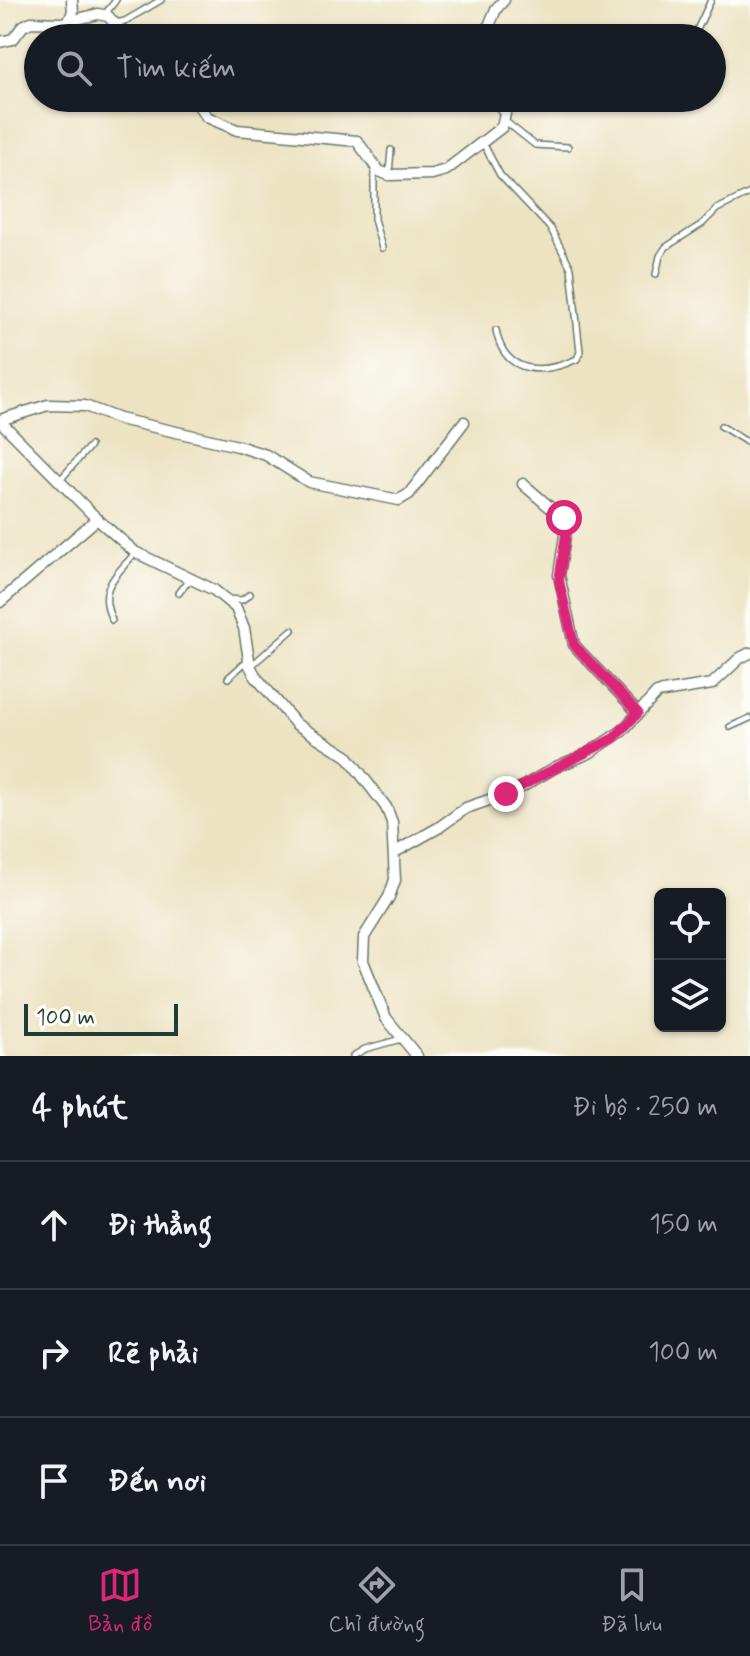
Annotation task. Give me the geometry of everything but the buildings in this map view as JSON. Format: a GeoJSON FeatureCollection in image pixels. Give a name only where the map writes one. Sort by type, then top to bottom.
{"type":"FeatureCollection","features":[{"type":"Feature","properties":{"kind":"street"},"geometry":{"type":"LineString","coordinates":[[69,22],[73,11],[72,0]]}},
{"type":"Feature","properties":{"kind":"street"},"geometry":{"type":"LineString","coordinates":[[490,24],[504,0]]}},
{"type":"Feature","properties":{"kind":"street"},"geometry":{"type":"LineString","coordinates":[[27,24],[69,22],[104,14],[115,23]]}},
{"type":"Feature","properties":{"kind":"street"},"geometry":{"type":"LineString","coordinates":[[0,42],[13,39],[24,26]]}},
{"type":"Feature","properties":{"kind":"street"},"geometry":{"type":"LineString","coordinates":[[203,112],[207,117],[237,130],[357,141],[374,166],[389,175],[439,173],[502,127],[505,121],[502,112]]}},
{"type":"Feature","properties":{"kind":"street"},"geometry":{"type":"LineString","coordinates":[[417,1056],[386,1018],[363,961],[369,926],[393,888],[395,852],[389,814],[354,765],[337,749],[289,719],[249,663],[241,618],[227,599],[135,552],[97,519],[0,421],[48,405],[85,406],[119,419],[266,455],[309,482],[399,500],[409,494],[464,422]]}},
{"type":"Feature","properties":{"kind":"street"},"geometry":{"type":"LineString","coordinates":[[523,484],[567,522],[559,575],[574,645],[638,713]]}},
{"type":"Feature","properties":{"kind":"street"},"geometry":{"type":"LineString","coordinates":[[0,602],[97,519]]}},
{"type":"Feature","properties":{"kind":"street"},"geometry":{"type":"LineString","coordinates":[[395,852],[466,808],[515,791],[614,738],[657,693],[712,684],[740,658],[750,653]]}},
{"type":"Feature","properties":{"kind":"lane"},"geometry":{"type":"LineString","coordinates":[[104,14],[116,0]]}},
{"type":"Feature","properties":{"kind":"lane"},"geometry":{"type":"LineString","coordinates":[[115,23],[125,21],[161,0]]}},
{"type":"Feature","properties":{"kind":"lane"},"geometry":{"type":"LineString","coordinates":[[700,24],[711,0]]}},
{"type":"Feature","properties":{"kind":"lane"},"geometry":{"type":"LineString","coordinates":[[505,121],[535,145],[568,147]]}},
{"type":"Feature","properties":{"kind":"lane"},"geometry":{"type":"LineString","coordinates":[[483,142],[500,175],[551,229],[571,268],[580,352],[577,359],[566,364],[522,367],[505,358],[496,330]]}},
{"type":"Feature","properties":{"kind":"lane"},"geometry":{"type":"LineString","coordinates":[[389,175],[391,150]]}},
{"type":"Feature","properties":{"kind":"lane"},"geometry":{"type":"LineString","coordinates":[[374,166],[374,219],[382,248]]}},
{"type":"Feature","properties":{"kind":"lane"},"geometry":{"type":"LineString","coordinates":[[656,274],[660,256],[666,247],[702,224],[717,209],[750,193]]}},
{"type":"Feature","properties":{"kind":"lane"},"geometry":{"type":"LineString","coordinates":[[721,426],[750,444]]}},
{"type":"Feature","properties":{"kind":"lane"},"geometry":{"type":"LineString","coordinates":[[59,481],[90,446]]}},
{"type":"Feature","properties":{"kind":"lane"},"geometry":{"type":"LineString","coordinates":[[112,620],[105,601],[108,586],[135,552]]}},
{"type":"Feature","properties":{"kind":"lane"},"geometry":{"type":"LineString","coordinates":[[179,593],[191,578]]}},
{"type":"Feature","properties":{"kind":"lane"},"geometry":{"type":"LineString","coordinates":[[227,599],[242,600],[250,594]]}},
{"type":"Feature","properties":{"kind":"lane"},"geometry":{"type":"LineString","coordinates":[[228,678],[292,630]]}},
{"type":"Feature","properties":{"kind":"lane"},"geometry":{"type":"LineString","coordinates":[[730,727],[750,718]]}},
{"type":"Feature","properties":{"kind":"lane"},"geometry":{"type":"LineString","coordinates":[[353,1056],[365,1049],[401,1039]]}},
{"type":"Feature","properties":{"kind":"route"},"geometry":{"type":"LineString","coordinates":[[506,794],[614,738],[638,713],[574,645],[559,581],[567,527],[564,518]]}}]}
